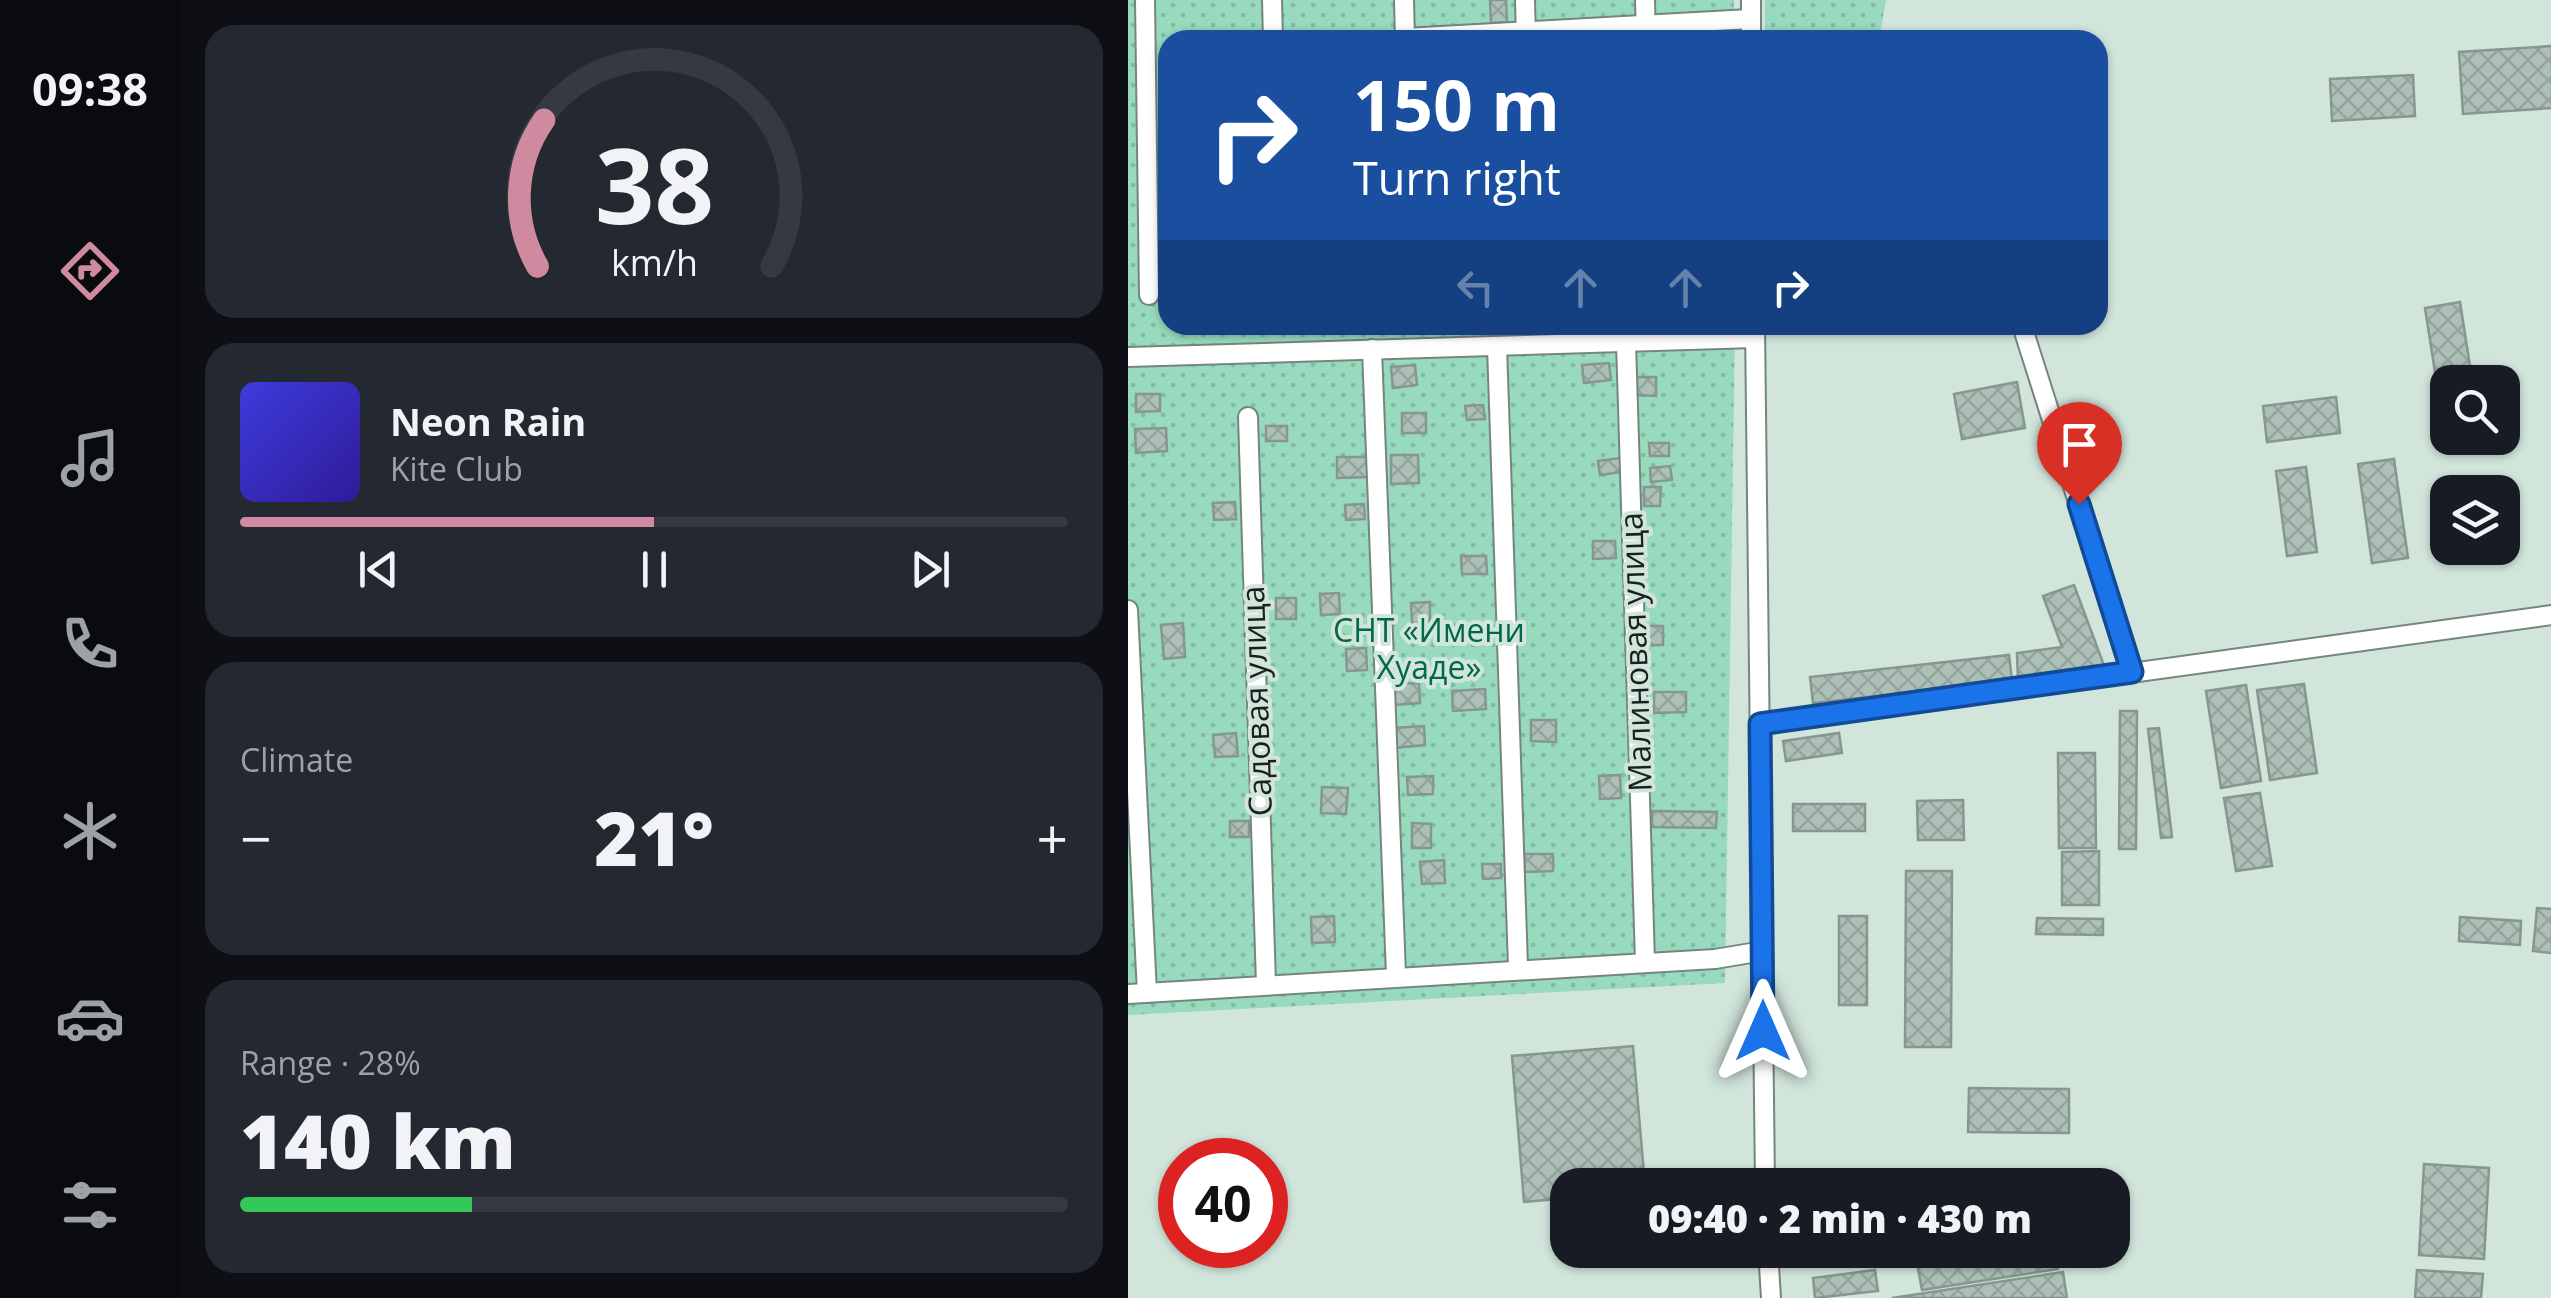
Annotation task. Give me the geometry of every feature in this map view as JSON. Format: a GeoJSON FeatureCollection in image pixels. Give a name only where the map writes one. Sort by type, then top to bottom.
{"type":"FeatureCollection","features":[{"type":"Feature","properties":{"kind":"street"},"geometry":{"type":"LineString","coordinates":[[1145,0],[1149,295]]}},
{"type":"Feature","properties":{"kind":"street"},"geometry":{"type":"LineString","coordinates":[[1272,0],[1273,30]]}},
{"type":"Feature","properties":{"kind":"street"},"geometry":{"type":"LineString","coordinates":[[1404,0],[1405,30]]}},
{"type":"Feature","properties":{"kind":"street"},"geometry":{"type":"LineString","coordinates":[[1525,0],[1526,30]]}},
{"type":"Feature","properties":{"kind":"street"},"geometry":{"type":"LineString","coordinates":[[1645,0],[1646,30]]}},
{"type":"Feature","properties":{"kind":"street"},"geometry":{"type":"LineString","coordinates":[[1655,30],[1751,9]]}},
{"type":"Feature","properties":{"kind":"street"},"geometry":{"type":"LineString","coordinates":[[1128,357],[1626,342],[1716,335]]}},
{"type":"Feature","properties":{"kind":"street"},"geometry":{"type":"LineString","coordinates":[[1755,335],[1765,1168]]}},
{"type":"Feature","properties":{"kind":"street"},"geometry":{"type":"LineString","coordinates":[[2024,335],[2132,672]]}},
{"type":"Feature","properties":{"kind":"street","name":"Малиновая улица"},"geometry":{"type":"LineString","coordinates":[[1626,342],[1645,962]]}},
{"type":"Feature","properties":{"kind":"street"},"geometry":{"type":"LineString","coordinates":[[1497,346],[1518,967]]}},
{"type":"Feature","properties":{"kind":"street"},"geometry":{"type":"LineString","coordinates":[[1372,350],[1396,975]]}},
{"type":"Feature","properties":{"kind":"street","name":"Садовая улица"},"geometry":{"type":"LineString","coordinates":[[1248,417],[1266,984]]}},
{"type":"Feature","properties":{"kind":"street"},"geometry":{"type":"LineString","coordinates":[[1128,610],[1137,994],[1763,951]]}},
{"type":"Feature","properties":{"kind":"street"},"geometry":{"type":"LineString","coordinates":[[1760,724],[2552,615]]}},
{"type":"Feature","properties":{"kind":"street"},"geometry":{"type":"LineString","coordinates":[[1769,1268],[1771,1298]]}},
{"type":"Feature","properties":{"kind":"green space","name":"СНТ «Имени Хуаде»"},"geometry":{"type":"Polygon","coordinates":[[[1128,0],[1734,0],[1734,30],[1158,30],[1158,335],[1735,335],[1725,983],[1128,1015],[1128,0]]]}},
{"type":"Feature","properties":{"kind":"green space"},"geometry":{"type":"Polygon","coordinates":[[[1765,0],[1886,0],[1881,30],[1765,30],[1765,0]]]}},
{"type":"Feature","properties":{"kind":"building"},"geometry":{"type":"Polygon","coordinates":[[[1490,0],[1506,0],[1507,22],[1491,23],[1490,0]]]}},
{"type":"Feature","properties":{"kind":"building"},"geometry":{"type":"Polygon","coordinates":[[[2552,46],[2552,108],[2463,114],[2459,52],[2552,46]]]}},
{"type":"Feature","properties":{"kind":"building"},"geometry":{"type":"Polygon","coordinates":[[[2413,75],[2415,116],[2332,121],[2330,79],[2413,75]]]}},
{"type":"Feature","properties":{"kind":"building"},"geometry":{"type":"Polygon","coordinates":[[[2460,302],[2470,365],[2434,365],[2425,308],[2460,302]]]}},
{"type":"Feature","properties":{"kind":"building"},"geometry":{"type":"Polygon","coordinates":[[[1609,363],[1611,380],[1584,383],[1582,365],[1609,363]]]}},
{"type":"Feature","properties":{"kind":"building"},"geometry":{"type":"Polygon","coordinates":[[[1415,365],[1417,385],[1393,388],[1391,367],[1415,365]]]}},
{"type":"Feature","properties":{"kind":"building"},"geometry":{"type":"Polygon","coordinates":[[[1637,377],[1656,377],[1656,396],[1637,395],[1637,377]]]}},
{"type":"Feature","properties":{"kind":"building"},"geometry":{"type":"Polygon","coordinates":[[[2017,382],[2025,428],[1962,439],[1954,394],[2017,382]]]}},
{"type":"Feature","properties":{"kind":"building"},"geometry":{"type":"Polygon","coordinates":[[[1136,394],[1160,394],[1160,411],[1136,412],[1136,394]]]}},
{"type":"Feature","properties":{"kind":"building"},"geometry":{"type":"Polygon","coordinates":[[[2336,397],[2340,433],[2267,442],[2263,406],[2336,397]]]}},
{"type":"Feature","properties":{"kind":"building"},"geometry":{"type":"Polygon","coordinates":[[[1483,405],[1485,419],[1467,420],[1465,406],[1483,405]]]}},
{"type":"Feature","properties":{"kind":"building"},"geometry":{"type":"Polygon","coordinates":[[[1402,413],[1426,413],[1426,433],[1402,433],[1402,413]]]}},
{"type":"Feature","properties":{"kind":"building"},"geometry":{"type":"Polygon","coordinates":[[[1266,426],[1287,426],[1287,441],[1266,441],[1266,426]]]}},
{"type":"Feature","properties":{"kind":"building"},"geometry":{"type":"Polygon","coordinates":[[[1166,428],[1167,451],[1136,453],[1135,429],[1166,428]]]}},
{"type":"Feature","properties":{"kind":"building"},"geometry":{"type":"Polygon","coordinates":[[[1649,443],[1669,443],[1669,456],[1650,456],[1649,443]]]}},
{"type":"Feature","properties":{"kind":"building"},"geometry":{"type":"Polygon","coordinates":[[[1391,455],[1418,455],[1419,483],[1391,484],[1391,455]]]}},
{"type":"Feature","properties":{"kind":"building"},"geometry":{"type":"Polygon","coordinates":[[[1337,457],[1367,457],[1368,477],[1337,478],[1337,457]]]}},
{"type":"Feature","properties":{"kind":"building"},"geometry":{"type":"Polygon","coordinates":[[[1620,458],[1622,472],[1600,475],[1598,461],[1620,458]]]}},
{"type":"Feature","properties":{"kind":"building"},"geometry":{"type":"Polygon","coordinates":[[[2394,459],[2408,558],[2372,563],[2358,464],[2394,459]]]}},
{"type":"Feature","properties":{"kind":"building"},"geometry":{"type":"Polygon","coordinates":[[[1670,466],[1672,480],[1651,482],[1650,468],[1670,466]]]}},
{"type":"Feature","properties":{"kind":"building"},"geometry":{"type":"Polygon","coordinates":[[[2306,467],[2317,552],[2287,556],[2276,471],[2306,467]]]}},
{"type":"Feature","properties":{"kind":"building"},"geometry":{"type":"Polygon","coordinates":[[[1644,487],[1661,487],[1660,506],[1644,506],[1644,487]]]}},
{"type":"Feature","properties":{"kind":"building"},"geometry":{"type":"Polygon","coordinates":[[[1235,502],[1236,519],[1214,520],[1213,503],[1235,502]]]}},
{"type":"Feature","properties":{"kind":"building"},"geometry":{"type":"Polygon","coordinates":[[[1364,504],[1365,519],[1346,520],[1345,505],[1364,504]]]}},
{"type":"Feature","properties":{"kind":"building"},"geometry":{"type":"Polygon","coordinates":[[[1593,541],[1615,541],[1616,558],[1593,559],[1593,541]]]}},
{"type":"Feature","properties":{"kind":"building"},"geometry":{"type":"Polygon","coordinates":[[[1461,556],[1486,556],[1487,574],[1462,574],[1461,556]]]}},
{"type":"Feature","properties":{"kind":"building"},"geometry":{"type":"Polygon","coordinates":[[[2074,585],[2105,668],[2018,682],[2017,653],[2062,647],[2043,596],[2074,585]]]}},
{"type":"Feature","properties":{"kind":"building"},"geometry":{"type":"Polygon","coordinates":[[[1339,593],[1340,614],[1321,615],[1320,594],[1339,593]]]}},
{"type":"Feature","properties":{"kind":"building"},"geometry":{"type":"Polygon","coordinates":[[[1276,598],[1296,598],[1296,619],[1276,619],[1276,598]]]}},
{"type":"Feature","properties":{"kind":"building"},"geometry":{"type":"Polygon","coordinates":[[[1430,602],[1430,622],[1412,623],[1411,603],[1430,602]]]}},
{"type":"Feature","properties":{"kind":"building"},"geometry":{"type":"Polygon","coordinates":[[[1183,623],[1185,657],[1164,659],[1161,625],[1183,623]]]}},
{"type":"Feature","properties":{"kind":"building"},"geometry":{"type":"Polygon","coordinates":[[[1645,626],[1663,626],[1663,645],[1645,645],[1645,626]]]}},
{"type":"Feature","properties":{"kind":"building"},"geometry":{"type":"Polygon","coordinates":[[[1366,648],[1367,670],[1347,671],[1346,649],[1366,648]]]}},
{"type":"Feature","properties":{"kind":"building"},"geometry":{"type":"Polygon","coordinates":[[[2009,655],[2012,681],[1813,703],[1810,677],[2009,655]]]}},
{"type":"Feature","properties":{"kind":"building"},"geometry":{"type":"Polygon","coordinates":[[[1419,683],[1420,703],[1394,705],[1394,684],[1419,683]]]}},
{"type":"Feature","properties":{"kind":"building"},"geometry":{"type":"Polygon","coordinates":[[[2304,684],[2317,773],[2270,780],[2257,690],[2304,684]]]}},
{"type":"Feature","properties":{"kind":"building"},"geometry":{"type":"Polygon","coordinates":[[[2246,685],[2261,781],[2221,788],[2206,691],[2246,685]]]}},
{"type":"Feature","properties":{"kind":"building"},"geometry":{"type":"Polygon","coordinates":[[[1485,689],[1486,709],[1453,711],[1452,691],[1485,689]]]}},
{"type":"Feature","properties":{"kind":"building"},"geometry":{"type":"Polygon","coordinates":[[[1654,692],[1686,692],[1686,712],[1654,713],[1654,692]]]}},
{"type":"Feature","properties":{"kind":"building"},"geometry":{"type":"Polygon","coordinates":[[[2120,711],[2137,711],[2136,849],[2119,849],[2120,711]]]}},
{"type":"Feature","properties":{"kind":"building"},"geometry":{"type":"Polygon","coordinates":[[[1531,720],[1556,720],[1556,742],[1531,741],[1531,720]]]}},
{"type":"Feature","properties":{"kind":"building"},"geometry":{"type":"Polygon","coordinates":[[[1424,726],[1425,745],[1395,748],[1393,728],[1424,726]]]}},
{"type":"Feature","properties":{"kind":"building"},"geometry":{"type":"Polygon","coordinates":[[[2159,728],[2172,837],[2161,838],[2148,729],[2159,728]]]}},
{"type":"Feature","properties":{"kind":"building"},"geometry":{"type":"Polygon","coordinates":[[[1236,733],[1238,756],[1215,757],[1213,735],[1236,733]]]}},
{"type":"Feature","properties":{"kind":"building"},"geometry":{"type":"Polygon","coordinates":[[[1839,733],[1842,753],[1786,761],[1783,741],[1839,733]]]}},
{"type":"Feature","properties":{"kind":"building"},"geometry":{"type":"Polygon","coordinates":[[[2058,753],[2095,753],[2096,848],[2059,848],[2058,753]]]}},
{"type":"Feature","properties":{"kind":"building"},"geometry":{"type":"Polygon","coordinates":[[[1620,775],[1621,798],[1600,799],[1599,776],[1620,775]]]}},
{"type":"Feature","properties":{"kind":"building"},"geometry":{"type":"Polygon","coordinates":[[[1433,776],[1433,794],[1408,795],[1407,777],[1433,776]]]}},
{"type":"Feature","properties":{"kind":"building"},"geometry":{"type":"Polygon","coordinates":[[[1322,787],[1348,788],[1346,814],[1321,813],[1322,787]]]}},
{"type":"Feature","properties":{"kind":"building"},"geometry":{"type":"Polygon","coordinates":[[[2260,793],[2272,866],[2236,871],[2224,798],[2260,793]]]}},
{"type":"Feature","properties":{"kind":"building"},"geometry":{"type":"Polygon","coordinates":[[[1963,800],[1964,840],[1918,840],[1917,801],[1963,800]]]}},
{"type":"Feature","properties":{"kind":"building"},"geometry":{"type":"Polygon","coordinates":[[[1793,804],[1865,804],[1865,831],[1793,831],[1793,804]]]}},
{"type":"Feature","properties":{"kind":"building"},"geometry":{"type":"Polygon","coordinates":[[[1652,811],[1717,812],[1716,828],[1652,827],[1652,811]]]}},
{"type":"Feature","properties":{"kind":"building"},"geometry":{"type":"Polygon","coordinates":[[[1230,821],[1249,821],[1249,837],[1230,837],[1230,821]]]}},
{"type":"Feature","properties":{"kind":"building"},"geometry":{"type":"Polygon","coordinates":[[[1412,823],[1431,824],[1431,848],[1412,848],[1412,823]]]}},
{"type":"Feature","properties":{"kind":"building"},"geometry":{"type":"Polygon","coordinates":[[[2099,851],[2099,905],[2062,905],[2062,852],[2099,851]]]}},
{"type":"Feature","properties":{"kind":"building"},"geometry":{"type":"Polygon","coordinates":[[[1524,854],[1553,854],[1553,871],[1525,872],[1524,854]]]}},
{"type":"Feature","properties":{"kind":"building"},"geometry":{"type":"Polygon","coordinates":[[[1444,860],[1445,883],[1422,884],[1420,862],[1444,860]]]}},
{"type":"Feature","properties":{"kind":"building"},"geometry":{"type":"Polygon","coordinates":[[[1482,864],[1501,864],[1501,878],[1483,879],[1482,864]]]}},
{"type":"Feature","properties":{"kind":"building"},"geometry":{"type":"Polygon","coordinates":[[[1906,871],[1952,871],[1951,1047],[1905,1047],[1906,871]]]}},
{"type":"Feature","properties":{"kind":"building"},"geometry":{"type":"Polygon","coordinates":[[[2537,908],[2552,909],[2552,953],[2533,951],[2537,908]]]}},
{"type":"Feature","properties":{"kind":"building"},"geometry":{"type":"Polygon","coordinates":[[[1334,916],[1335,942],[1312,943],[1311,917],[1334,916]]]}},
{"type":"Feature","properties":{"kind":"building"},"geometry":{"type":"Polygon","coordinates":[[[1839,916],[1867,916],[1867,1005],[1839,1005],[1839,916]]]}},
{"type":"Feature","properties":{"kind":"building"},"geometry":{"type":"Polygon","coordinates":[[[2460,917],[2521,921],[2520,945],[2459,941],[2460,917]]]}},
{"type":"Feature","properties":{"kind":"building"},"geometry":{"type":"Polygon","coordinates":[[[2037,918],[2103,919],[2103,935],[2036,934],[2037,918]]]}},
{"type":"Feature","properties":{"kind":"building"},"geometry":{"type":"Polygon","coordinates":[[[1633,1046],[1644,1168],[1550,1168],[1550,1200],[1524,1202],[1512,1056],[1633,1046]]]}},
{"type":"Feature","properties":{"kind":"building"},"geometry":{"type":"Polygon","coordinates":[[[1969,1088],[2069,1089],[2069,1133],[1968,1132],[1969,1088]]]}},
{"type":"Feature","properties":{"kind":"building"},"geometry":{"type":"Polygon","coordinates":[[[2424,1164],[2489,1168],[2484,1259],[2419,1255],[2424,1164]]]}},
{"type":"Feature","properties":{"kind":"building"},"geometry":{"type":"Polygon","coordinates":[[[1918,1268],[2058,1268],[2058,1269],[1922,1290],[1918,1268]]]}},
{"type":"Feature","properties":{"kind":"building"},"geometry":{"type":"Polygon","coordinates":[[[1875,1270],[1878,1291],[1815,1298],[1813,1278],[1875,1270]]]}},
{"type":"Feature","properties":{"kind":"building"},"geometry":{"type":"Polygon","coordinates":[[[2417,1270],[2483,1274],[2481,1298],[2415,1298],[2417,1270]]]}},
{"type":"Feature","properties":{"kind":"building"},"geometry":{"type":"Polygon","coordinates":[[[2063,1272],[2067,1298],[1892,1298],[2063,1272]]]}},
{"type":"Feature","properties":{"kind":"route"},"geometry":{"type":"LineString","coordinates":[[1763,1031],[1760,724],[2132,672],[2079,504]]}}]}
